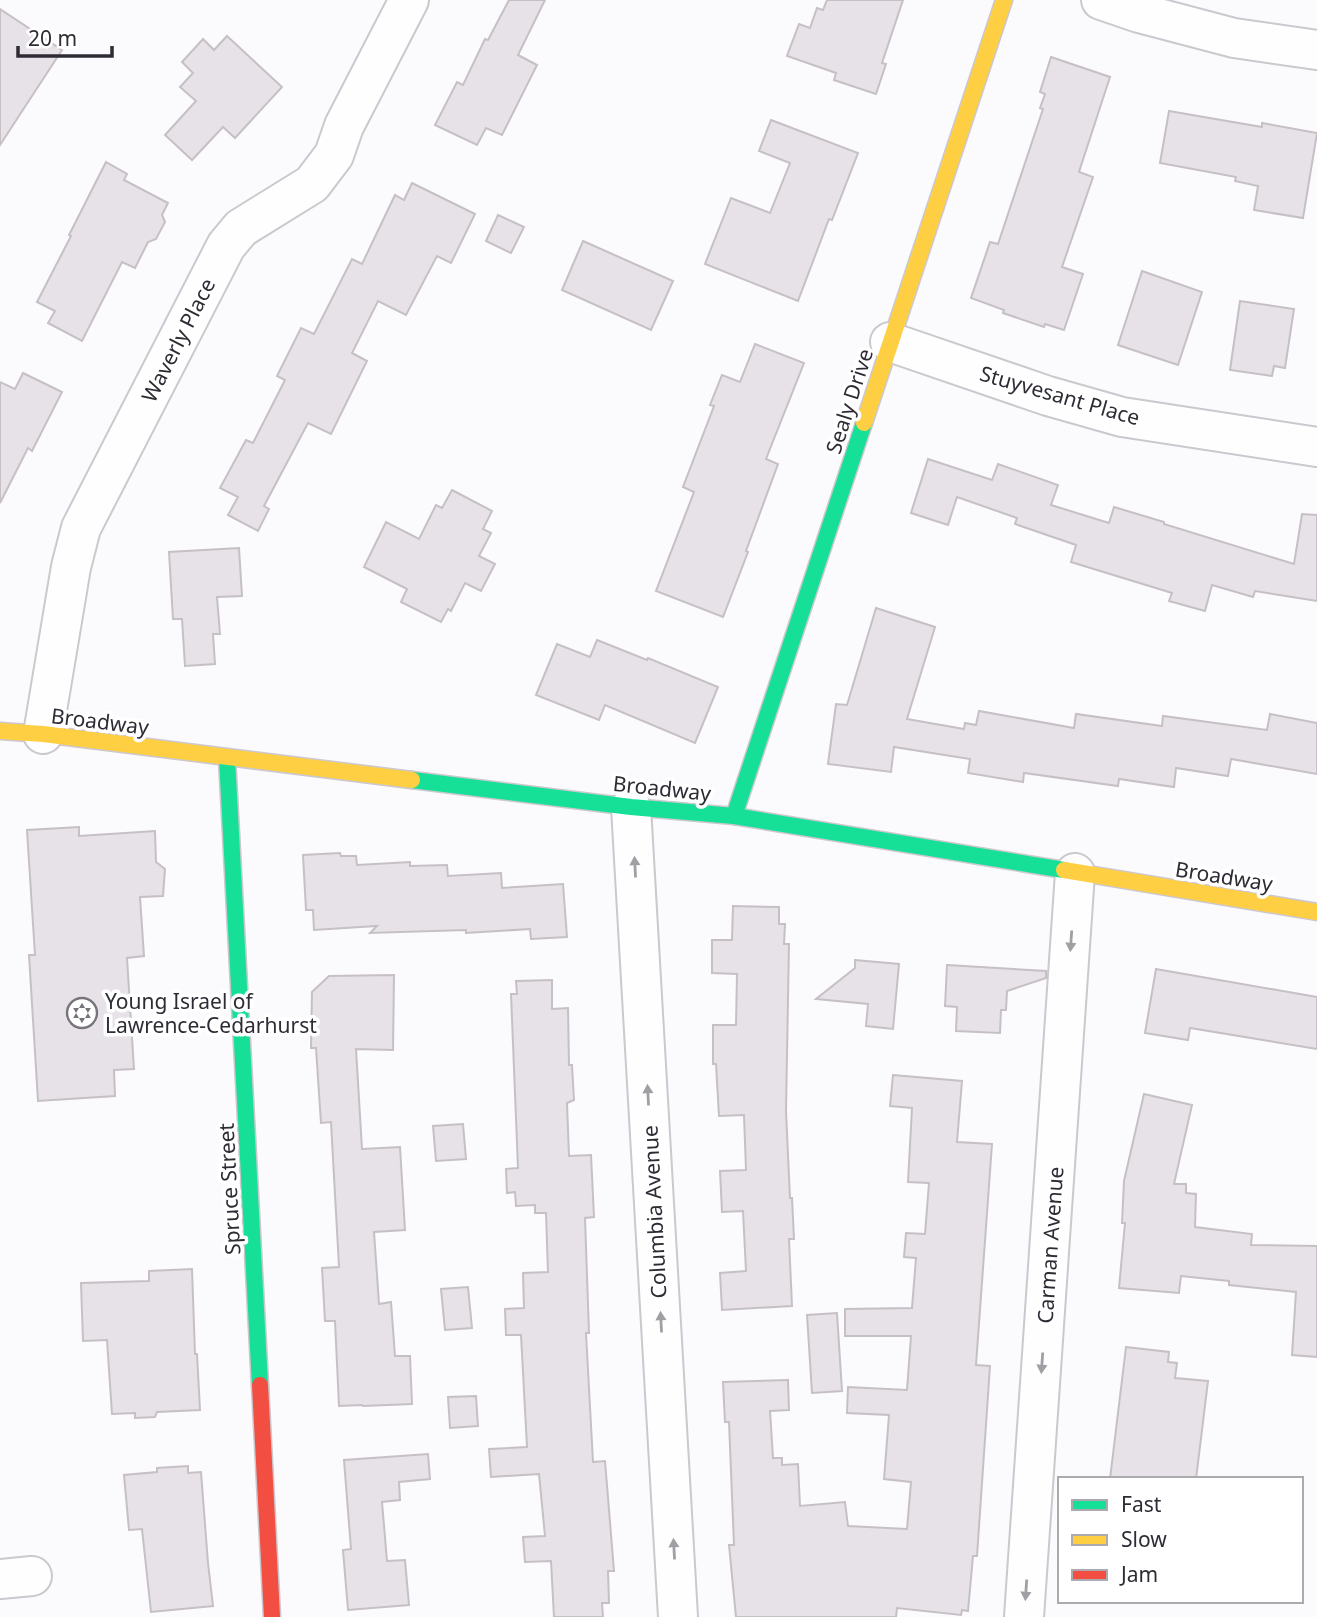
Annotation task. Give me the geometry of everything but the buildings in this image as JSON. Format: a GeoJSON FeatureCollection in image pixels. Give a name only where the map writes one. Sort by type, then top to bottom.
{"type":"FeatureCollection","features":[{"type":"Feature","properties":{"kind":"street","name":"Waverly Place"},"geometry":{"type":"LineString","coordinates":[[43,734],[71,567],[81,528],[226,246],[241,228],[312,184],[334,155],[344,126],[409,0]]}},
{"type":"Feature","properties":{"kind":"street","name":"Sealy Drive"},"geometry":{"type":"LineString","coordinates":[[734,816],[1004,0]]}},
{"type":"Feature","properties":{"kind":"street"},"geometry":{"type":"LineString","coordinates":[[1101,0],[1234,38],[1317,50]]}},
{"type":"Feature","properties":{"kind":"street","name":"Stuyvesant Place"},"geometry":{"type":"LineString","coordinates":[[890,342],[1048,396],[1122,416],[1317,447]]}},
{"type":"Feature","properties":{"kind":"street","name":"Broadway"},"geometry":{"type":"LineString","coordinates":[[0,731],[43,734],[631,807],[734,816],[1317,912]]}},
{"type":"Feature","properties":{"kind":"street","name":"Spruce Street"},"geometry":{"type":"LineString","coordinates":[[227,758],[272,1617]]}},
{"type":"Feature","properties":{"kind":"street","name":"Columbia Avenue"},"geometry":{"type":"LineString","coordinates":[[631,807],[678,1617]]}},
{"type":"Feature","properties":{"kind":"street","name":"Carman Avenue"},"geometry":{"type":"LineString","coordinates":[[1024,1617],[1075,873]]}},
{"type":"Feature","properties":{"kind":"traffic: fast"},"geometry":{"type":"LineString","coordinates":[[734,816],[864,423]]}},
{"type":"Feature","properties":{"kind":"traffic: fast"},"geometry":{"type":"LineString","coordinates":[[227,758],[260,1385]]}},
{"type":"Feature","properties":{"kind":"traffic: fast"},"geometry":{"type":"LineString","coordinates":[[412,780],[631,807],[734,816],[1064,870]]}},
{"type":"Feature","properties":{"kind":"traffic: slow"},"geometry":{"type":"LineString","coordinates":[[864,423],[1004,0]]}},
{"type":"Feature","properties":{"kind":"traffic: slow"},"geometry":{"type":"LineString","coordinates":[[0,731],[412,780]]}},
{"type":"Feature","properties":{"kind":"traffic: slow"},"geometry":{"type":"LineString","coordinates":[[1064,870],[1317,912]]}},
{"type":"Feature","properties":{"kind":"traffic: jam"},"geometry":{"type":"LineString","coordinates":[[260,1385],[272,1617]]}},
{"type":"Feature","properties":{"kind":"place","name":"Young Israel of Lawrence-Cedarhurst"},"geometry":{"type":"Point","coordinates":[82,1013]}}]}
